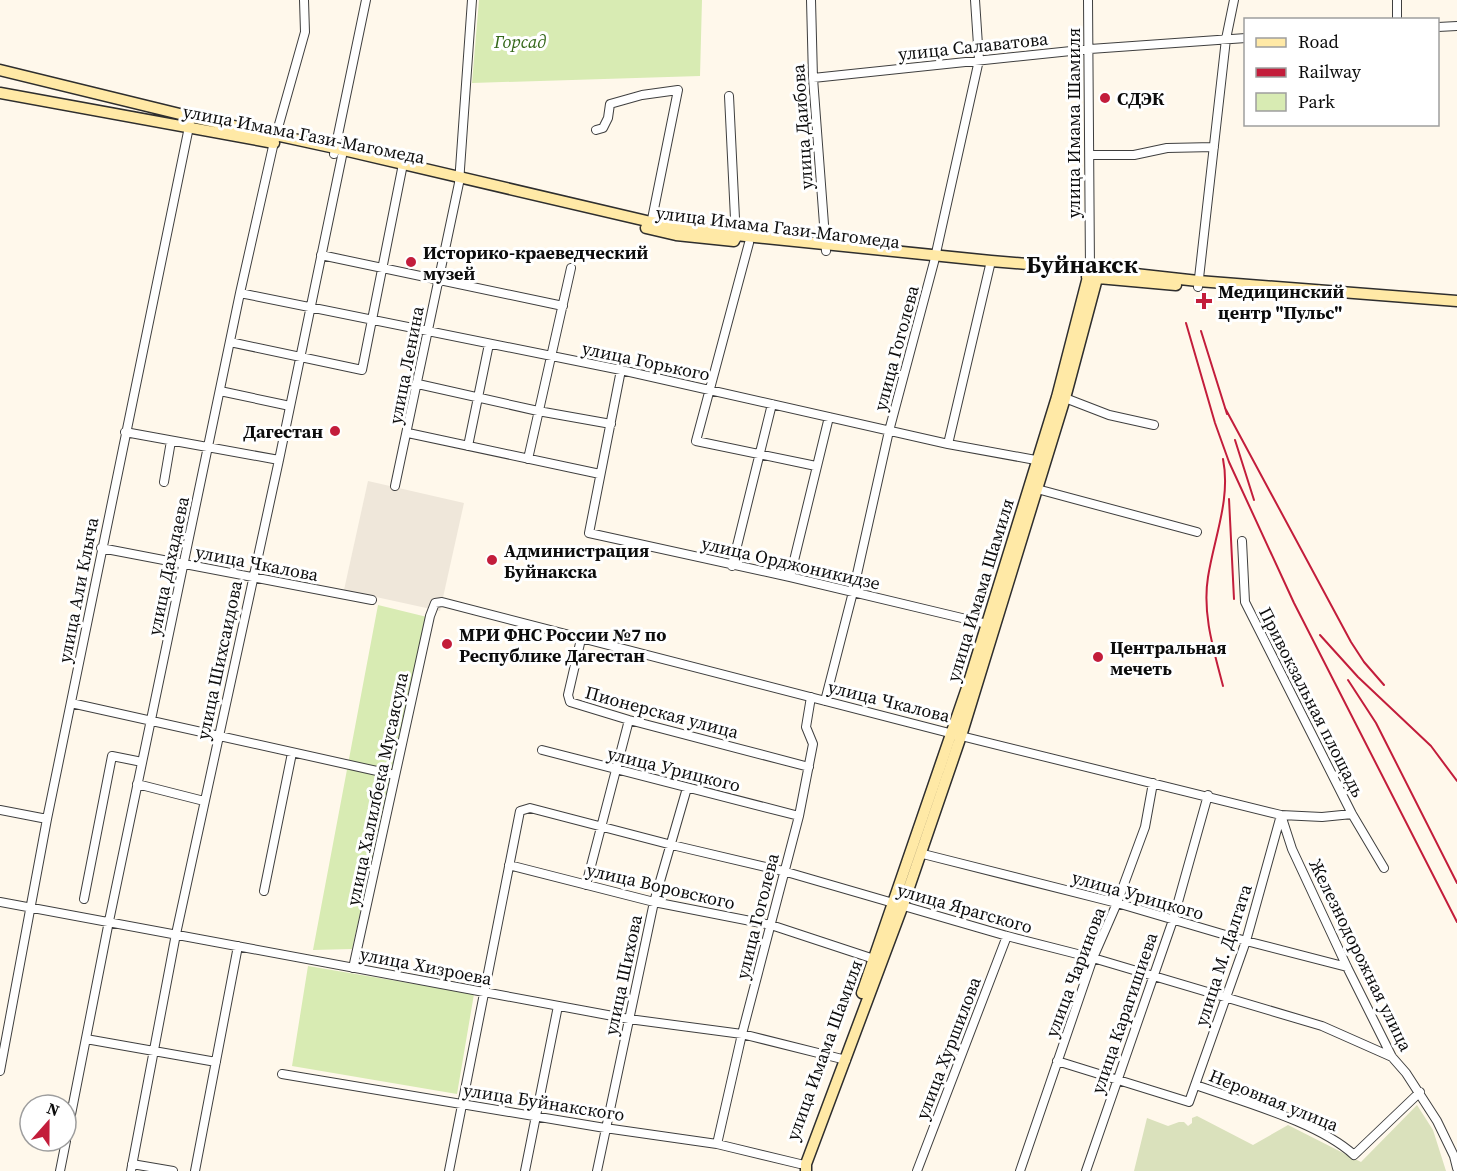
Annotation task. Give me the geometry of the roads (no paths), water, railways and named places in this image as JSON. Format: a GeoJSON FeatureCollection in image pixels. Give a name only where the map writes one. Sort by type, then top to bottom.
{"type":"FeatureCollection","features":[{"type":"Feature","properties":{"kind":"main road"},"geometry":{"type":"LineString","coordinates":[[0,70],[191,122]]}},
{"type":"Feature","properties":{"kind":"main road","name":"улица Имама Гази-Магомеда"},"geometry":{"type":"LineString","coordinates":[[0,93],[191,122],[337,152],[402,170],[459,180]]}},
{"type":"Feature","properties":{"kind":"main road"},"geometry":{"type":"LineString","coordinates":[[337,152],[651,226],[736,238],[1094,274],[1116,281],[1198,284],[1457,301]]}},
{"type":"Feature","properties":{"kind":"main road","name":"улица Имама Гази-Магомеда"},"geometry":{"type":"LineString","coordinates":[[736,238],[749,243],[825,247]]}},
{"type":"Feature","properties":{"kind":"main road","name":"улица Имама Шамиля"},"geometry":{"type":"LineString","coordinates":[[802,1169],[899,904],[957,735],[987,624],[1041,461],[1065,398],[1094,274]]}},
{"type":"Feature","properties":{"kind":"main road","name":"улица Имама Шамиля"},"geometry":{"type":"LineString","coordinates":[[842,1059],[874,959],[920,855],[1037,489],[1041,461],[1057,397],[1094,274]]}},
{"type":"Feature","properties":{"kind":"main road"},"geometry":{"type":"LineString","coordinates":[[1198,284],[1457,307]]}},
{"type":"Feature","properties":{"kind":"street","name":"улица Дахадаева"},"geometry":{"type":"LineString","coordinates":[[75,1093],[137,784],[240,293],[275,139],[305,32],[304,0]]}},
{"type":"Feature","properties":{"kind":"street","name":"улица Шихсаидова"},"geometry":{"type":"LineString","coordinates":[[131,1167],[176,934],[321,255],[337,152],[366,0]]}},
{"type":"Feature","properties":{"kind":"street","name":"улица Ленина"},"geometry":{"type":"LineString","coordinates":[[396,486],[459,180],[472,0]]}},
{"type":"Feature","properties":{"kind":"street","name":"улица Даибова"},"geometry":{"type":"LineString","coordinates":[[811,0],[813,78],[825,247]]}},
{"type":"Feature","properties":{"kind":"street","name":"улица Гоголева"},"geometry":{"type":"LineString","coordinates":[[825,701],[934,259],[978,60],[975,0]]}},
{"type":"Feature","properties":{"kind":"street","name":"улица Имама Шамиля"},"geometry":{"type":"LineString","coordinates":[[1088,0],[1094,274]]}},
{"type":"Feature","properties":{"kind":"street"},"geometry":{"type":"LineString","coordinates":[[1198,284],[1226,39],[1234,0]]}},
{"type":"Feature","properties":{"kind":"street"},"geometry":{"type":"LineString","coordinates":[[1397,0],[1397,18]]}},
{"type":"Feature","properties":{"kind":"street"},"geometry":{"type":"LineString","coordinates":[[1439,27],[1457,26]]}},
{"type":"Feature","properties":{"kind":"street","name":"улица Салаватова"},"geometry":{"type":"LineString","coordinates":[[813,78],[1090,49],[1244,38]]}},
{"type":"Feature","properties":{"kind":"street"},"geometry":{"type":"LineString","coordinates":[[596,130],[603,128],[608,118],[609,104],[642,95],[678,90],[651,226]]}},
{"type":"Feature","properties":{"kind":"street"},"geometry":{"type":"LineString","coordinates":[[729,96],[736,238]]}},
{"type":"Feature","properties":{"kind":"street","name":"улица Али Клыча"},"geometry":{"type":"LineString","coordinates":[[0,1071],[30,906],[101,548],[191,122]]}},
{"type":"Feature","properties":{"kind":"street"},"geometry":{"type":"LineString","coordinates":[[1090,155],[1134,154],[1167,148],[1214,147]]}},
{"type":"Feature","properties":{"kind":"street"},"geometry":{"type":"LineString","coordinates":[[230,342],[362,370],[402,170]]}},
{"type":"Feature","properties":{"kind":"street"},"geometry":{"type":"LineString","coordinates":[[749,243],[696,441],[816,466]]}},
{"type":"Feature","properties":{"kind":"street"},"geometry":{"type":"LineString","coordinates":[[321,255],[562,306]]}},
{"type":"Feature","properties":{"kind":"street"},"geometry":{"type":"LineString","coordinates":[[948,444],[990,265]]}},
{"type":"Feature","properties":{"kind":"street"},"geometry":{"type":"LineString","coordinates":[[528,459],[571,268]]}},
{"type":"Feature","properties":{"kind":"street","name":"улица Горького"},"geometry":{"type":"LineString","coordinates":[[240,293],[621,370],[948,444],[1041,461]]}},
{"type":"Feature","properties":{"kind":"street"},"geometry":{"type":"LineString","coordinates":[[468,446],[489,344]]}},
{"type":"Feature","properties":{"kind":"street"},"geometry":{"type":"LineString","coordinates":[[408,433],[600,474],[621,370]]}},
{"type":"Feature","properties":{"kind":"street"},"geometry":{"type":"LineString","coordinates":[[418,384],[538,411],[611,424]]}},
{"type":"Feature","properties":{"kind":"street"},"geometry":{"type":"LineString","coordinates":[[220,391],[290,406]]}},
{"type":"Feature","properties":{"kind":"street"},"geometry":{"type":"LineString","coordinates":[[1065,398],[1109,415],[1154,425]]}},
{"type":"Feature","properties":{"kind":"street"},"geometry":{"type":"LineString","coordinates":[[732,566],[772,404]]}},
{"type":"Feature","properties":{"kind":"street"},"geometry":{"type":"LineString","coordinates":[[789,576],[829,417]]}},
{"type":"Feature","properties":{"kind":"street"},"geometry":{"type":"LineString","coordinates":[[125,432],[279,460]]}},
{"type":"Feature","properties":{"kind":"street"},"geometry":{"type":"LineString","coordinates":[[164,482],[171,441]]}},
{"type":"Feature","properties":{"kind":"street","name":"улица Орджоникидзе"},"geometry":{"type":"LineString","coordinates":[[600,474],[589,533],[732,566],[789,576],[987,624]]}},
{"type":"Feature","properties":{"kind":"street"},"geometry":{"type":"LineString","coordinates":[[1037,489],[1197,532]]}},
{"type":"Feature","properties":{"kind":"street","name":"Привокзальная площадь"},"geometry":{"type":"LineString","coordinates":[[1242,541],[1245,602],[1352,814],[1384,868]]}},
{"type":"Feature","properties":{"kind":"street","name":"улица Чкалова"},"geometry":{"type":"LineString","coordinates":[[101,548],[372,600]]}},
{"type":"Feature","properties":{"kind":"street","name":"улица Чкалова"},"geometry":{"type":"LineString","coordinates":[[430,616],[435,603],[442,602],[957,735],[1208,795],[1281,815],[1322,817],[1352,814]]}},
{"type":"Feature","properties":{"kind":"street","name":"улица Халилбека Мусаясула"},"geometry":{"type":"LineString","coordinates":[[353,968],[430,616]]}},
{"type":"Feature","properties":{"kind":"street","name":"Пионерская улица"},"geometry":{"type":"LineString","coordinates":[[581,639],[568,694],[570,702],[629,720],[809,767]]}},
{"type":"Feature","properties":{"kind":"street","name":"улица Гоголева"},"geometry":{"type":"LineString","coordinates":[[717,1143],[742,1034],[799,816],[813,744],[806,728],[811,697]]}},
{"type":"Feature","properties":{"kind":"street"},"geometry":{"type":"LineString","coordinates":[[71,703],[395,775]]}},
{"type":"Feature","properties":{"kind":"street"},"geometry":{"type":"LineString","coordinates":[[586,885],[629,720]]}},
{"type":"Feature","properties":{"kind":"street","name":"улица Урицкого"},"geometry":{"type":"LineString","coordinates":[[542,750],[799,816]]}},
{"type":"Feature","properties":{"kind":"street"},"geometry":{"type":"LineString","coordinates":[[264,891],[292,753]]}},
{"type":"Feature","properties":{"kind":"street"},"geometry":{"type":"LineString","coordinates":[[84,900],[112,756],[142,762]]}},
{"type":"Feature","properties":{"kind":"street","name":"улица Чаринова"},"geometry":{"type":"LineString","coordinates":[[1020,1171],[1093,958],[1117,903],[1144,827],[1153,783]]}},
{"type":"Feature","properties":{"kind":"street"},"geometry":{"type":"LineString","coordinates":[[137,784],[204,801]]}},
{"type":"Feature","properties":{"kind":"street","name":"улица Шихова"},"geometry":{"type":"LineString","coordinates":[[597,1171],[654,902],[687,788]]}},
{"type":"Feature","properties":{"kind":"street","name":"улица Карагишиева"},"geometry":{"type":"LineString","coordinates":[[1086,1171],[1173,920],[1208,795]]}},
{"type":"Feature","properties":{"kind":"street","name":"улица Ярагского"},"geometry":{"type":"LineString","coordinates":[[509,865],[520,811],[530,808],[783,871],[1007,936],[1093,958],[1322,1026],[1392,1057]]}},
{"type":"Feature","properties":{"kind":"street"},"geometry":{"type":"LineString","coordinates":[[0,810],[47,819]]}},
{"type":"Feature","properties":{"kind":"street","name":"улица М. Далгата"},"geometry":{"type":"LineString","coordinates":[[1189,1102],[1246,941],[1281,815]]}},
{"type":"Feature","properties":{"kind":"street","name":"Железнодорожная улица"},"geometry":{"type":"LineString","coordinates":[[1281,815],[1292,849],[1347,967],[1392,1057],[1406,1072],[1437,1121],[1454,1156],[1457,1168]]}},
{"type":"Feature","properties":{"kind":"street","name":"улица Урицкого"},"geometry":{"type":"LineString","coordinates":[[920,855],[1117,903],[1246,941],[1347,967]]}},
{"type":"Feature","properties":{"kind":"street"},"geometry":{"type":"LineString","coordinates":[[449,1171],[509,865]]}},
{"type":"Feature","properties":{"kind":"street","name":"улица Воровского"},"geometry":{"type":"LineString","coordinates":[[509,865],[654,902],[771,925],[874,959]]}},
{"type":"Feature","properties":{"kind":"street","name":"улица Хизроева"},"geometry":{"type":"LineString","coordinates":[[0,902],[629,1019],[742,1034],[842,1059]]}},
{"type":"Feature","properties":{"kind":"street","name":"улица Хуршилова"},"geometry":{"type":"LineString","coordinates":[[917,1171],[1007,936]]}},
{"type":"Feature","properties":{"kind":"street"},"geometry":{"type":"LineString","coordinates":[[195,1171],[238,946]]}},
{"type":"Feature","properties":{"kind":"street"},"geometry":{"type":"LineString","coordinates":[[525,1171],[558,1006]]}},
{"type":"Feature","properties":{"kind":"street"},"geometry":{"type":"LineString","coordinates":[[86,1039],[216,1062]]}},
{"type":"Feature","properties":{"kind":"street","name":"Неровная улица"},"geometry":{"type":"LineString","coordinates":[[1057,1061],[1189,1102]]}},
{"type":"Feature","properties":{"kind":"street","name":"улица Буйнакского"},"geometry":{"type":"LineString","coordinates":[[282,1074],[605,1128],[717,1143],[802,1169]]}},
{"type":"Feature","properties":{"kind":"street","name":"Неровная улица"},"geometry":{"type":"LineString","coordinates":[[1196,1085],[1278,1114],[1340,1142],[1354,1155],[1420,1092]]}},
{"type":"Feature","properties":{"kind":"street","name":"улица Дахадаева"},"geometry":{"type":"LineString","coordinates":[[60,1171],[63,1153]]}},
{"type":"Feature","properties":{"kind":"street"},"geometry":{"type":"LineString","coordinates":[[131,1167],[173,1171]]}},
{"type":"Feature","properties":{"kind":"railway"},"geometry":{"type":"LineString","coordinates":[[1186,323],[1215,423],[1229,462],[1294,603],[1457,922]]}},
{"type":"Feature","properties":{"kind":"railway"},"geometry":{"type":"LineString","coordinates":[[1201,331],[1227,414]]}},
{"type":"Feature","properties":{"kind":"railway"},"geometry":{"type":"LineString","coordinates":[[1225,408],[1351,642],[1364,662],[1384,685]]}},
{"type":"Feature","properties":{"kind":"railway"},"geometry":{"type":"LineString","coordinates":[[1235,440],[1254,500]]}},
{"type":"Feature","properties":{"kind":"railway"},"geometry":{"type":"LineString","coordinates":[[1223,459],[1225,489],[1207,591],[1210,632],[1223,686]]}},
{"type":"Feature","properties":{"kind":"railway"},"geometry":{"type":"LineString","coordinates":[[1229,499],[1234,599]]}},
{"type":"Feature","properties":{"kind":"railway"},"geometry":{"type":"LineString","coordinates":[[1320,635],[1358,677],[1431,746],[1457,781]]}},
{"type":"Feature","properties":{"kind":"railway"},"geometry":{"type":"LineString","coordinates":[[1348,680],[1376,723],[1457,883]]}},
{"type":"Feature","properties":{"kind":"place","name":"СДЭК"},"geometry":{"type":"Point","coordinates":[1105,98]}},
{"type":"Feature","properties":{"kind":"place","name":"Историко-краеведческий музей"},"geometry":{"type":"Point","coordinates":[411,262]}},
{"type":"Feature","properties":{"kind":"place","name":"Медицинский центр \"Пульс\""},"geometry":{"type":"Point","coordinates":[1204,301]}},
{"type":"Feature","properties":{"kind":"place","name":"Дагестан"},"geometry":{"type":"Point","coordinates":[335,431]}},
{"type":"Feature","properties":{"kind":"place","name":"Администрация Буйнакска"},"geometry":{"type":"Point","coordinates":[492,560]}},
{"type":"Feature","properties":{"kind":"place","name":"МРИ ФНС России №7 по Республике Дагестан"},"geometry":{"type":"Point","coordinates":[447,644]}},
{"type":"Feature","properties":{"kind":"place","name":"Центральная мечеть"},"geometry":{"type":"Point","coordinates":[1098,657]}},
{"type":"Feature","properties":{"kind":"district","name":"Буйнакск"},"geometry":{"type":"Point","coordinates":[1082,264]}},
{"type":"Feature","properties":{"kind":"park label","name":"Горсад"},"geometry":{"type":"Point","coordinates":[520,41]}}]}
